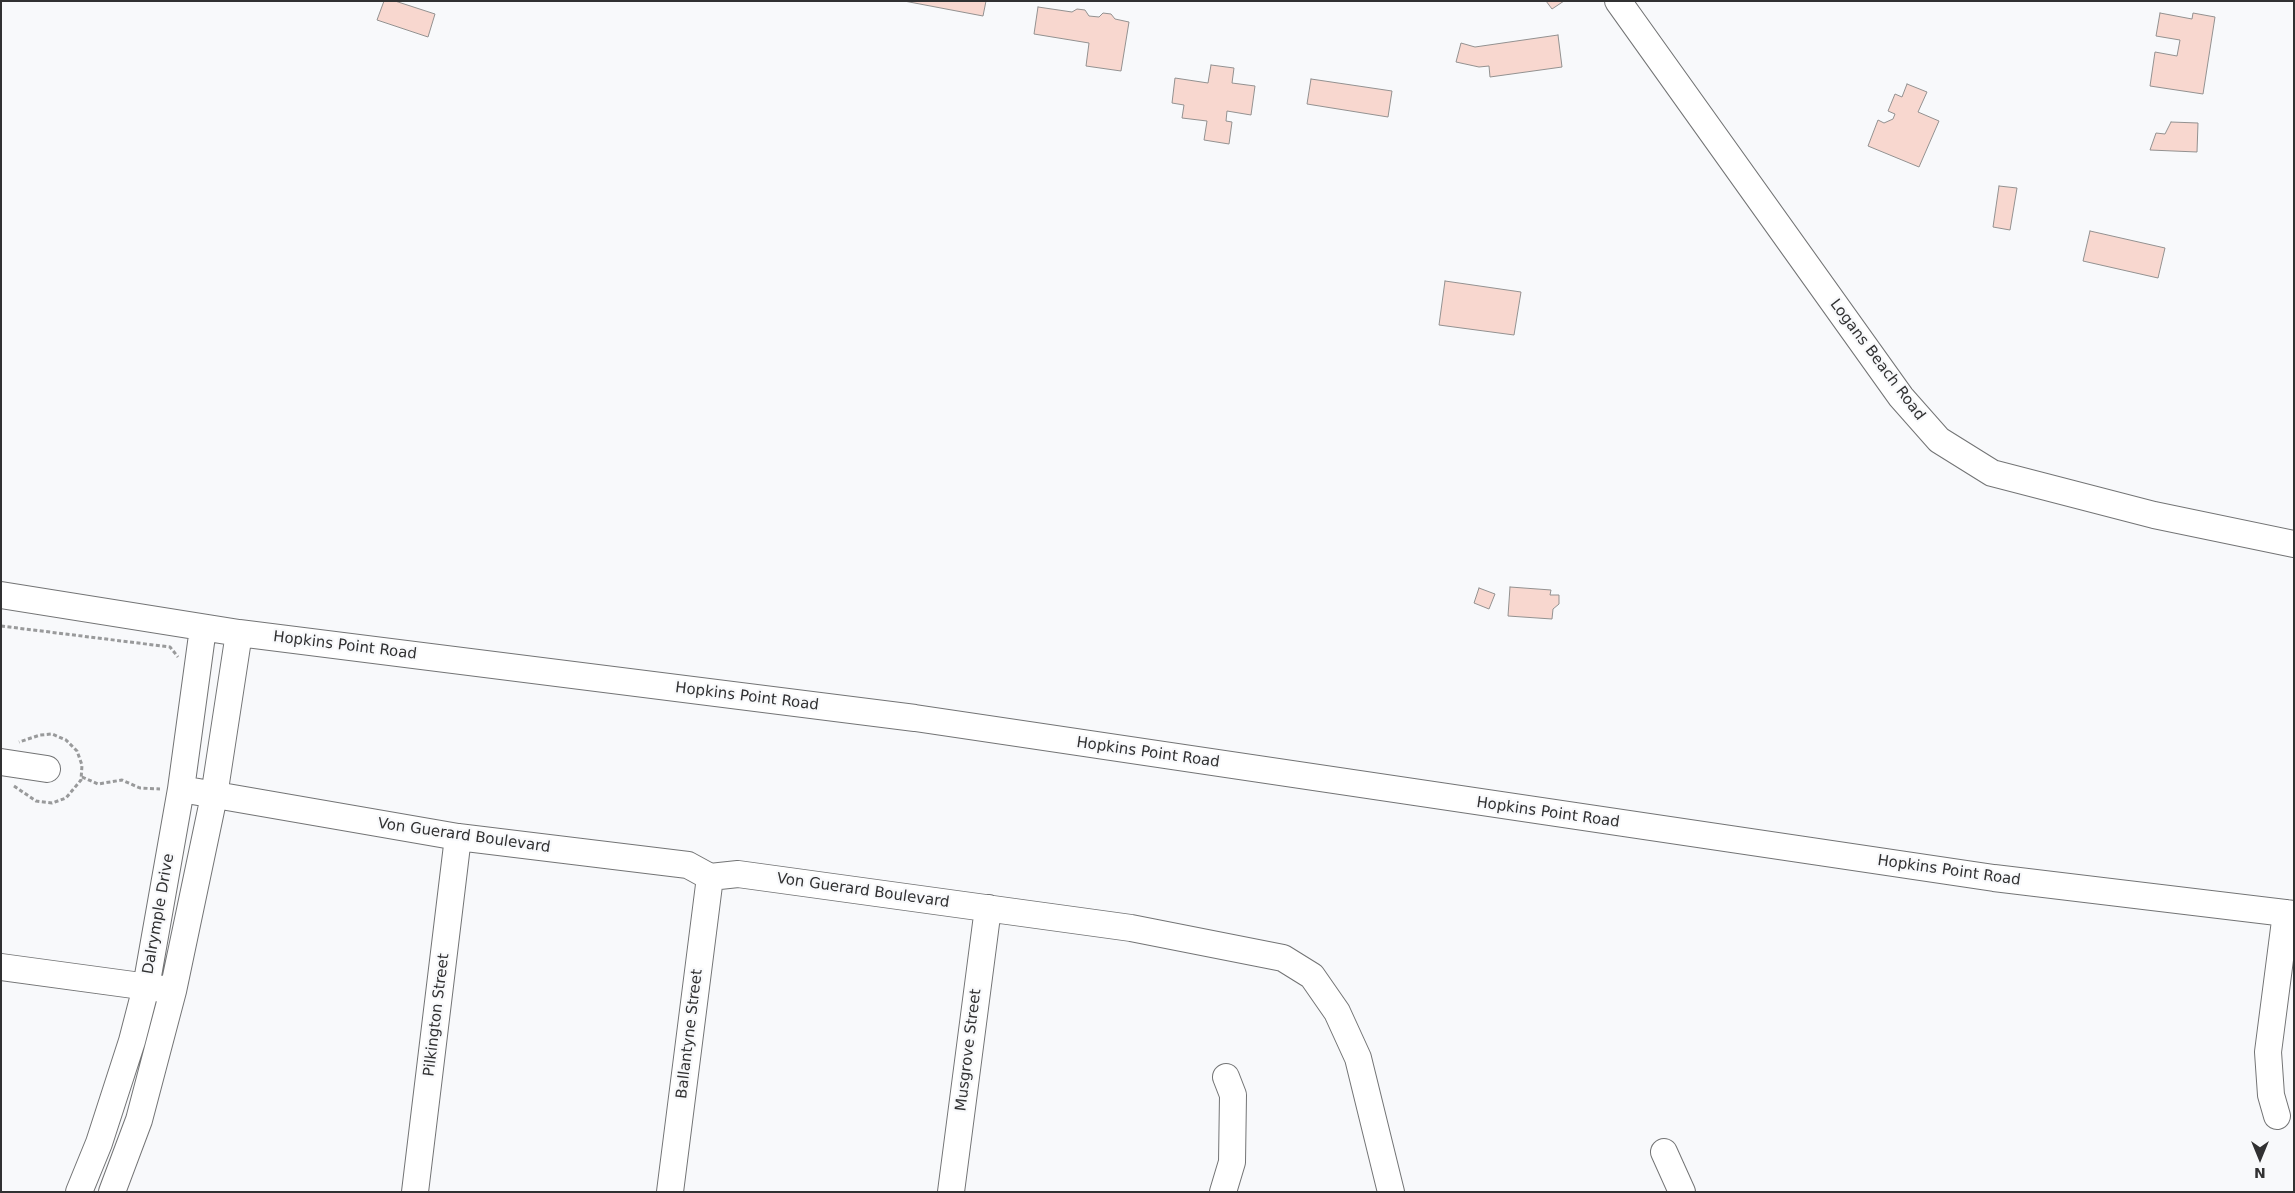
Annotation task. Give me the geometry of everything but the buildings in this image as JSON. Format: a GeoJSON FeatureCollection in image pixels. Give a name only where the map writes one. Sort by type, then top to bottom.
{"type":"FeatureCollection","features":[{"type":"Feature","properties":{"kind":"street","name":"Logans Beach Road"},"geometry":{"type":"LineString","coordinates":[[1618,1],[1902,397],[1939,440],[1992,473],[2154,514],[2294,544]]}},
{"type":"Feature","properties":{"kind":"street","name":"Hopkins Point Road"},"geometry":{"type":"LineString","coordinates":[[1,595],[239,633],[915,718],[1984,877],[2290,914]]}},
{"type":"Feature","properties":{"kind":"street","name":"Dalrymple Drive"},"geometry":{"type":"LineString","coordinates":[[79,1192],[102,1134],[132,1041],[146,987],[173,789],[203,628]]}},
{"type":"Feature","properties":{"kind":"street","name":"Dalrymple Drive"},"geometry":{"type":"LineString","coordinates":[[112,1192],[139,1120],[173,991],[214,796],[239,633]]}},
{"type":"Feature","properties":{"kind":"street"},"geometry":{"type":"LineString","coordinates":[[1,762],[47,768]]}},
{"type":"Feature","properties":{"kind":"street","name":"Von Guerard Boulevard"},"geometry":{"type":"LineString","coordinates":[[173,789],[458,837],[688,865],[710,877],[738,874],[1131,928],[1283,958],[1312,976],[1337,1012],[1358,1058],[1391,1192]]}},
{"type":"Feature","properties":{"kind":"street","name":"Pilkington Street"},"geometry":{"type":"LineString","coordinates":[[415,1192],[458,837]]}},
{"type":"Feature","properties":{"kind":"street","name":"Ballantyne Street"},"geometry":{"type":"LineString","coordinates":[[670,1192],[710,877]]}},
{"type":"Feature","properties":{"kind":"street","name":"Musgrove Street"},"geometry":{"type":"LineString","coordinates":[[951,1192],[988,908]]}},
{"type":"Feature","properties":{"kind":"street"},"geometry":{"type":"LineString","coordinates":[[2277,1116],[2271,1096],[2268,1052],[2290,914]]}},
{"type":"Feature","properties":{"kind":"street"},"geometry":{"type":"LineString","coordinates":[[1,967],[173,991]]}},
{"type":"Feature","properties":{"kind":"street"},"geometry":{"type":"LineString","coordinates":[[1223,1192],[1232,1162],[1233,1095],[1226,1077]]}},
{"type":"Feature","properties":{"kind":"street"},"geometry":{"type":"LineString","coordinates":[[1664,1152],[1682,1192]]}},
{"type":"Feature","properties":{"kind":"path"},"geometry":{"type":"LineString","coordinates":[[1,626],[170,647],[179,659]]}},
{"type":"Feature","properties":{"kind":"path"},"geometry":{"type":"LineString","coordinates":[[82,777],[98,784],[122,780],[140,788],[173,789]]}}]}
